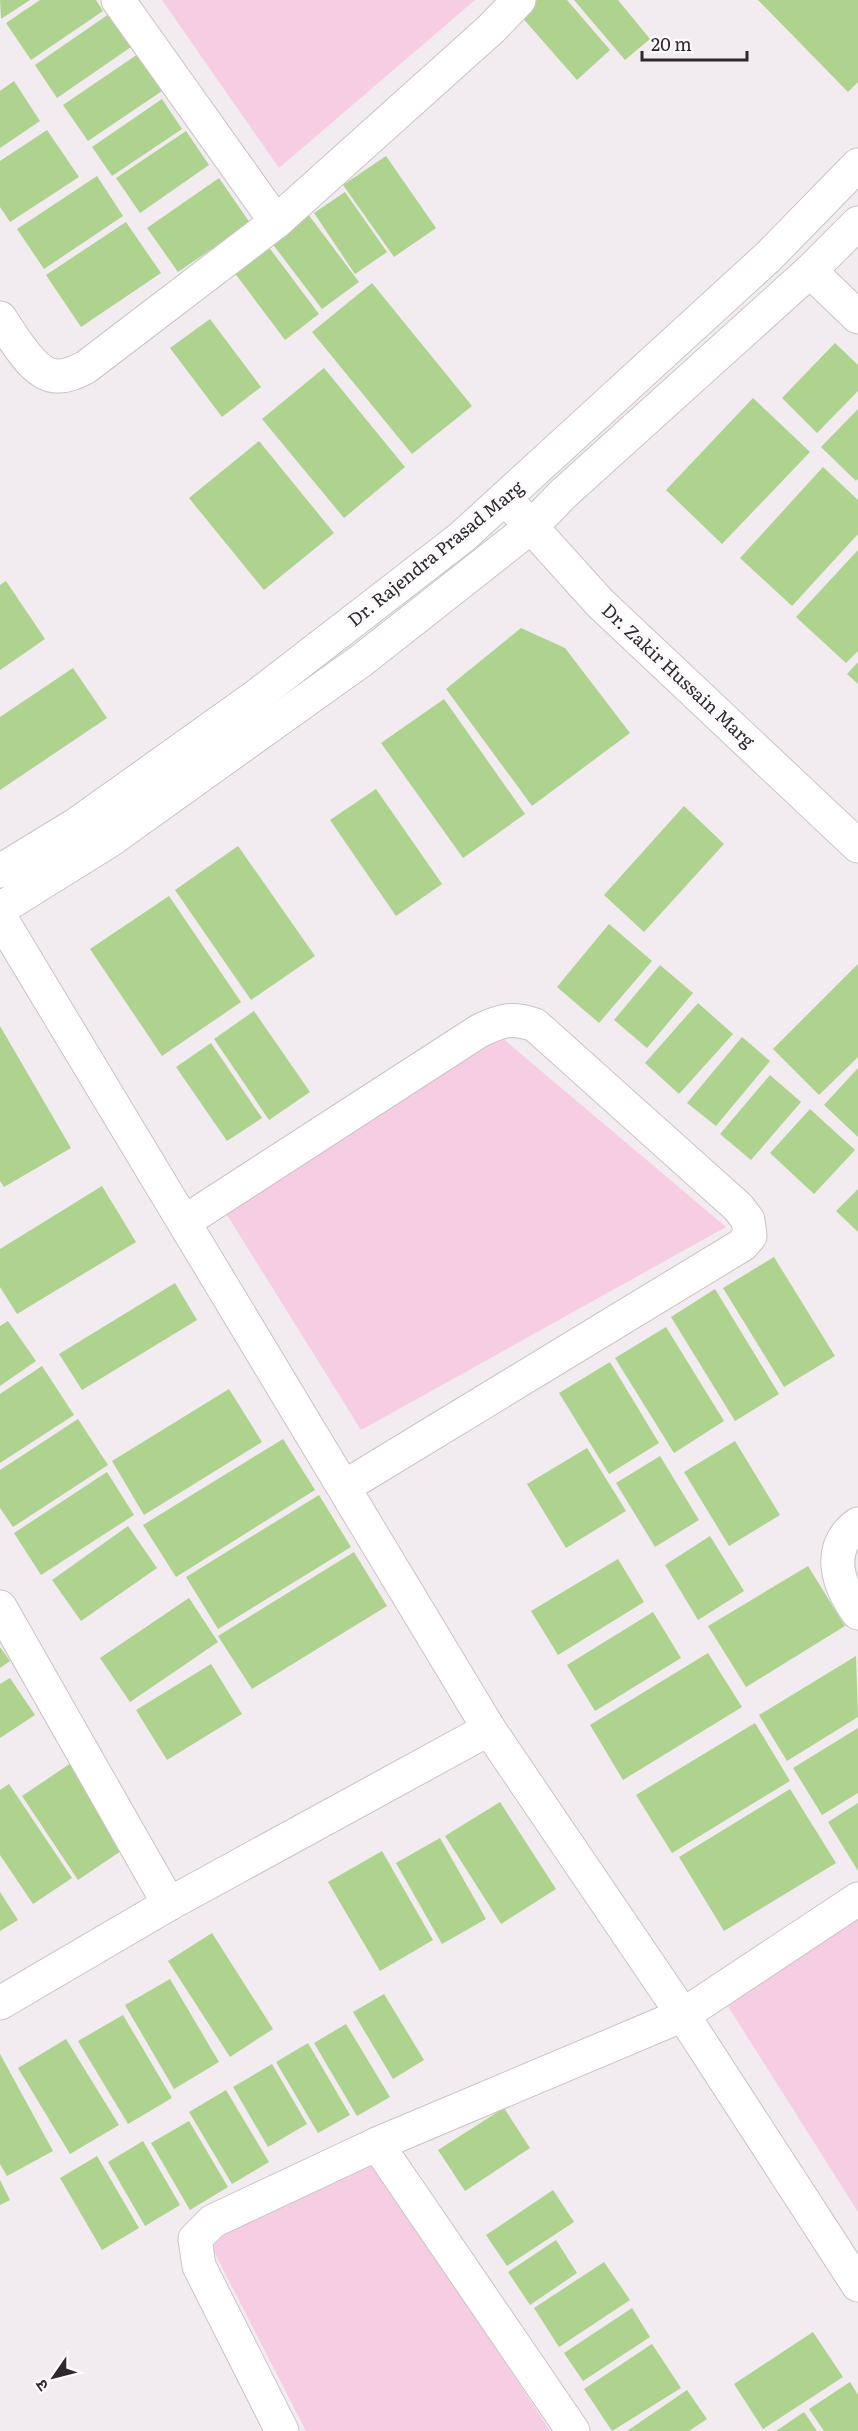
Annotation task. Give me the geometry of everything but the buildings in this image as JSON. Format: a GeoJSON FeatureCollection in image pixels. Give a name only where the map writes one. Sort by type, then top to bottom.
{"type":"FeatureCollection","features":[{"type":"Feature","properties":{"kind":"street"},"geometry":{"type":"LineString","coordinates":[[118,0],[276,222]]}},
{"type":"Feature","properties":{"kind":"street"},"geometry":{"type":"LineString","coordinates":[[0,318],[28,358],[42,372],[57,377],[86,367],[276,222],[491,29],[519,0]]}},
{"type":"Feature","properties":{"kind":"street","name":"Dr. Rajendra Prasad Marg"},"geometry":{"type":"LineString","coordinates":[[0,871],[77,824],[255,697],[462,537],[769,256],[858,165]]}},
{"type":"Feature","properties":{"kind":"street","name":"Dr. Rajendra Prasad Marg"},"geometry":{"type":"LineString","coordinates":[[0,909],[109,840],[352,667],[531,527],[563,495],[810,271],[858,222]]}},
{"type":"Feature","properties":{"kind":"street"},"geometry":{"type":"LineString","coordinates":[[810,271],[858,317]]}},
{"type":"Feature","properties":{"kind":"street","name":"Dr. Zakir Hussain Marg"},"geometry":{"type":"LineString","coordinates":[[506,499],[600,603],[858,846]]}},
{"type":"Feature","properties":{"kind":"street"},"geometry":{"type":"LineString","coordinates":[[0,917],[489,1729],[683,2015],[858,2285]]}},
{"type":"Feature","properties":{"kind":"street"},"geometry":{"type":"LineString","coordinates":[[184,1222],[479,1032],[496,1023],[518,1019],[535,1024],[738,1206],[748,1220],[750,1236],[742,1245],[344,1487]]}},
{"type":"Feature","properties":{"kind":"street"},"geometry":{"type":"LineString","coordinates":[[858,1524],[851,1528],[838,1549],[838,1572],[848,1599],[858,1613]]}},
{"type":"Feature","properties":{"kind":"street"},"geometry":{"type":"LineString","coordinates":[[0,1607],[169,1904]]}},
{"type":"Feature","properties":{"kind":"street"},"geometry":{"type":"LineString","coordinates":[[0,2003],[169,1904],[489,1729]]}},
{"type":"Feature","properties":{"kind":"street"},"geometry":{"type":"LineString","coordinates":[[282,2431],[198,2266],[195,2240],[213,2221],[377,2144],[683,2015],[858,1899]]}},
{"type":"Feature","properties":{"kind":"street"},"geometry":{"type":"LineString","coordinates":[[377,2144],[573,2431]]}},
{"type":"Feature","properties":{"kind":"shaded area"},"geometry":{"type":"Polygon","coordinates":[[[162,0],[475,0],[279,168],[162,0]]]}},
{"type":"Feature","properties":{"kind":"shaded area"},"geometry":{"type":"Polygon","coordinates":[[[501,1037],[726,1227],[361,1430],[224,1210],[501,1037]]]}},
{"type":"Feature","properties":{"kind":"shaded area"},"geometry":{"type":"Polygon","coordinates":[[[858,1915],[858,2212],[724,2000],[858,1915]]]}},
{"type":"Feature","properties":{"kind":"shaded area"},"geometry":{"type":"Polygon","coordinates":[[[367,2151],[550,2431],[306,2431],[208,2240],[367,2151]]]}}]}
